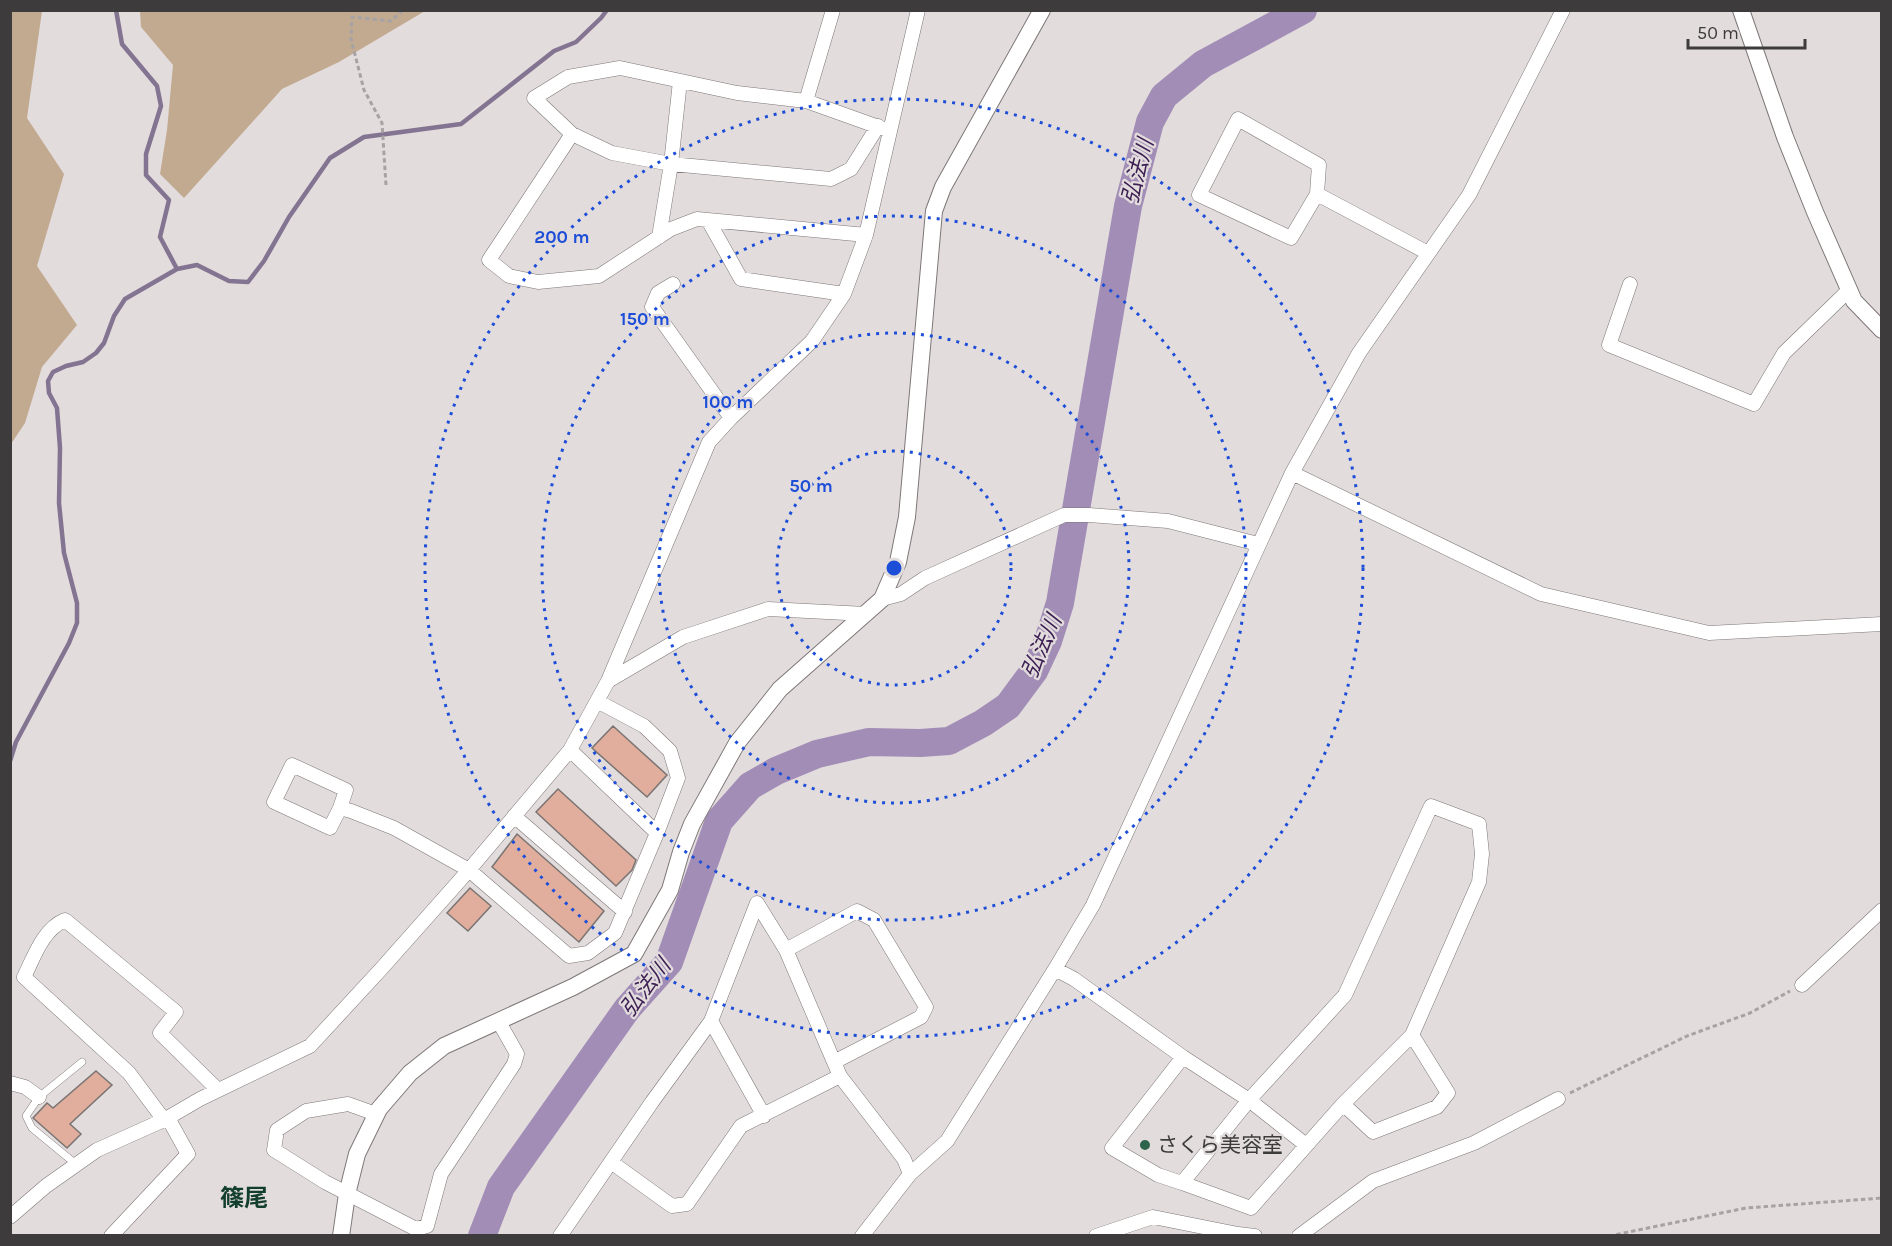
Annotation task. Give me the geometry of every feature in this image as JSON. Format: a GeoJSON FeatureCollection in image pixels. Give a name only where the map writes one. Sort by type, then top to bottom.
{"type":"FeatureCollection","features":[{"type":"Feature","properties":{"kind":"street"},"geometry":{"type":"LineString","coordinates":[[806,101],[833,10]]}},
{"type":"Feature","properties":{"kind":"street"},"geometry":{"type":"LineString","coordinates":[[10,1218],[46,1186],[97,1150],[166,1119],[218,1090],[310,1046],[469,870],[570,750],[608,681],[709,442],[812,340],[844,294],[866,236],[884,129],[918,10]]}},
{"type":"Feature","properties":{"kind":"street"},"geometry":{"type":"LineString","coordinates":[[341,1236],[347,1194],[357,1154],[376,1114],[410,1073],[444,1046],[573,987],[634,954],[670,890],[692,824],[737,743],[780,689],[882,599],[898,562],[907,517],[934,211],[943,187],[1042,10]]}},
{"type":"Feature","properties":{"kind":"street"},"geometry":{"type":"LineString","coordinates":[[862,1236],[910,1174],[947,1141],[1093,905],[1292,473],[1359,353],[1469,195],[1563,10]]}},
{"type":"Feature","properties":{"kind":"street"},"geometry":{"type":"LineString","coordinates":[[1741,10],[1785,137],[1854,302],[1881,330]]}},
{"type":"Feature","properties":{"kind":"street"},"geometry":{"type":"LineString","coordinates":[[620,68],[737,93],[806,101],[884,129],[851,169],[831,179],[672,164],[612,153],[572,134],[534,98],[568,77],[620,68]]}},
{"type":"Feature","properties":{"kind":"street"},"geometry":{"type":"LineString","coordinates":[[659,237],[672,164],[680,81]]}},
{"type":"Feature","properties":{"kind":"street"},"geometry":{"type":"LineString","coordinates":[[1238,119],[1319,165],[1317,194],[1291,238],[1198,195],[1238,119]]}},
{"type":"Feature","properties":{"kind":"street"},"geometry":{"type":"LineString","coordinates":[[572,134],[489,260],[509,276],[538,282],[599,276],[671,230],[697,219],[866,236]]}},
{"type":"Feature","properties":{"kind":"street"},"geometry":{"type":"LineString","coordinates":[[1317,194],[1428,254]]}},
{"type":"Feature","properties":{"kind":"street"},"geometry":{"type":"LineString","coordinates":[[708,220],[741,279],[844,294]]}},
{"type":"Feature","properties":{"kind":"street"},"geometry":{"type":"LineString","coordinates":[[673,284],[658,293],[652,307],[731,418]]}},
{"type":"Feature","properties":{"kind":"street"},"geometry":{"type":"LineString","coordinates":[[1630,284],[1609,345],[1754,404],[1785,353],[1849,290]]}},
{"type":"Feature","properties":{"kind":"street"},"geometry":{"type":"LineString","coordinates":[[1292,473],[1541,594],[1709,633],[1881,624]]}},
{"type":"Feature","properties":{"kind":"street"},"geometry":{"type":"LineString","coordinates":[[882,599],[901,594],[925,578],[1064,515],[1168,521],[1258,544]]}},
{"type":"Feature","properties":{"kind":"street"},"geometry":{"type":"LineString","coordinates":[[608,681],[683,637],[768,609],[866,614]]}},
{"type":"Feature","properties":{"kind":"street"},"geometry":{"type":"LineString","coordinates":[[340,808],[394,828],[469,870],[568,956],[588,953],[615,933],[678,778],[670,752],[644,726],[597,701]]}},
{"type":"Feature","properties":{"kind":"street"},"geometry":{"type":"LineString","coordinates":[[570,750],[657,833]]}},
{"type":"Feature","properties":{"kind":"street"},"geometry":{"type":"LineString","coordinates":[[292,765],[346,790],[340,808],[330,828],[274,802],[292,765]]}},
{"type":"Feature","properties":{"kind":"street"},"geometry":{"type":"LineString","coordinates":[[1182,1057],[1112,1148],[1158,1175],[1251,1208],[1343,1104],[1412,1035],[1479,882],[1482,854],[1479,824],[1431,806],[1345,995],[1249,1100],[1182,1183]]}},
{"type":"Feature","properties":{"kind":"street"},"geometry":{"type":"LineString","coordinates":[[514,816],[625,912]]}},
{"type":"Feature","properties":{"kind":"street"},"geometry":{"type":"LineString","coordinates":[[560,1236],[711,1021],[757,903],[786,950],[840,1076],[904,1159],[910,1174]]}},
{"type":"Feature","properties":{"kind":"street"},"geometry":{"type":"LineString","coordinates":[[786,950],[857,910],[874,920],[926,1007],[921,1017],[834,1062]]}},
{"type":"Feature","properties":{"kind":"street"},"geometry":{"type":"LineString","coordinates":[[1802,985],[1881,910]]}},
{"type":"Feature","properties":{"kind":"street"},"geometry":{"type":"LineString","coordinates":[[114,1235],[188,1154],[166,1119],[129,1073],[24,977],[54,924],[65,920],[176,1012],[160,1033],[218,1090]]}},
{"type":"Feature","properties":{"kind":"street"},"geometry":{"type":"LineString","coordinates":[[1055,969],[1074,979],[1182,1057],[1249,1100],[1306,1145]]}},
{"type":"Feature","properties":{"kind":"street"},"geometry":{"type":"LineString","coordinates":[[711,1021],[764,1116]]}},
{"type":"Feature","properties":{"kind":"street"},"geometry":{"type":"LineString","coordinates":[[376,1114],[348,1104],[306,1111],[277,1130],[274,1150],[325,1182],[416,1229],[427,1226],[441,1174],[514,1064],[517,1054],[499,1022]]}},
{"type":"Feature","properties":{"kind":"street"},"geometry":{"type":"LineString","coordinates":[[1343,1104],[1373,1132],[1437,1107],[1448,1093],[1412,1035]]}},
{"type":"Feature","properties":{"kind":"street"},"geometry":{"type":"LineString","coordinates":[[611,1162],[672,1206],[687,1204],[741,1126],[840,1076]]}},
{"type":"Feature","properties":{"kind":"street"},"geometry":{"type":"LineString","coordinates":[[10,1083],[25,1087],[39,1097]]}},
{"type":"Feature","properties":{"kind":"street"},"geometry":{"type":"LineString","coordinates":[[1299,1236],[1373,1181],[1474,1143],[1558,1099]]}},
{"type":"Feature","properties":{"kind":"street"},"geometry":{"type":"LineString","coordinates":[[1096,1236],[1153,1217],[1255,1236]]}},
{"type":"Feature","properties":{"kind":"lane"},"geometry":{"type":"LineString","coordinates":[[77,1165],[32,1128],[26,1116],[39,1097],[81,1062]]}},
{"type":"Feature","properties":{"kind":"path"},"geometry":{"type":"LineString","coordinates":[[386,185],[382,123],[364,90],[351,39],[352,17],[391,21],[403,10]]}},
{"type":"Feature","properties":{"kind":"path"},"geometry":{"type":"LineString","coordinates":[[1558,1099],[1687,1036],[1750,1013],[1802,985]]}},
{"type":"Feature","properties":{"kind":"path"},"geometry":{"type":"LineString","coordinates":[[1609,1236],[1746,1208],[1881,1198]]}},
{"type":"Feature","properties":{"kind":"shaded area"},"geometry":{"type":"Polygon","coordinates":[[[11,10],[42,11],[27,118],[64,174],[37,266],[77,325],[42,367],[25,423],[11,444],[11,10]]]}},
{"type":"Feature","properties":{"kind":"shaded area"},"geometry":{"type":"Polygon","coordinates":[[[140,10],[425,11],[339,62],[282,89],[184,198],[160,174],[173,65],[141,27],[140,10]]]}},
{"type":"Feature","properties":{"kind":"building"},"geometry":{"type":"Polygon","coordinates":[[[613,726],[667,775],[647,797],[592,748],[613,726]]]}},
{"type":"Feature","properties":{"kind":"building"},"geometry":{"type":"Polygon","coordinates":[[[558,789],[636,860],[632,870],[616,886],[536,812],[558,789]]]}},
{"type":"Feature","properties":{"kind":"building"},"geometry":{"type":"Polygon","coordinates":[[[517,834],[604,911],[579,942],[492,867],[517,834]]]}},
{"type":"Feature","properties":{"kind":"building"},"geometry":{"type":"Polygon","coordinates":[[[470,888],[491,906],[468,931],[447,913],[470,888]]]}},
{"type":"Feature","properties":{"kind":"building"},"geometry":{"type":"Polygon","coordinates":[[[96,1071],[112,1085],[70,1124],[81,1134],[67,1148],[33,1118],[47,1103],[53,1108],[96,1071]]]}},
{"type":"Feature","properties":{"kind":"waterway"},"geometry":{"type":"LineString","coordinates":[[116,10],[122,44],[157,86],[161,106],[146,154],[146,175],[169,200],[160,237],[177,269]]}},
{"type":"Feature","properties":{"kind":"waterway"},"geometry":{"type":"LineString","coordinates":[[10,761],[16,742],[69,643],[77,623],[77,603],[64,553],[59,503],[60,448],[57,408],[49,393],[48,381],[53,372],[83,362],[96,353],[104,343],[114,316],[125,299],[177,269],[197,265],[229,281],[248,282],[330,158],[364,137],[461,124],[554,51],[576,42],[607,10]]}},
{"type":"Feature","properties":{"kind":"waterway","name":"弘法川"},"geometry":{"type":"LineString","coordinates":[[482,1236],[501,1187],[627,1009],[669,962],[719,821],[750,786],[776,771],[817,754],[869,742],[949,741],[983,723],[1008,706],[1034,671],[1048,641],[1060,603],[1128,206],[1150,122],[1164,96],[1203,64],[1303,10]]}},
{"type":"Feature","properties":{"kind":"place","name":"さくら美容室"},"geometry":{"type":"Point","coordinates":[1145,1145]}},
{"type":"Feature","properties":{"kind":"district","name":"篠尾"},"geometry":{"type":"Point","coordinates":[244,1198]}}]}
